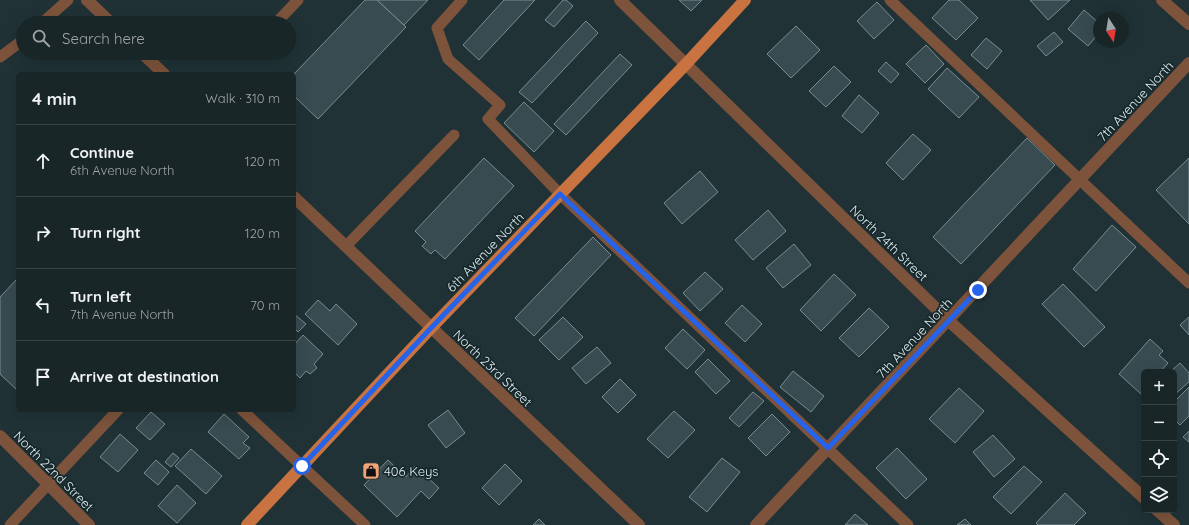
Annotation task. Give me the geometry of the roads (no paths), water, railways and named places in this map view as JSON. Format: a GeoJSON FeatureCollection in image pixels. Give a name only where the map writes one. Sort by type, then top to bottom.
{"type":"FeatureCollection","features":[{"type":"Feature","properties":{"kind":"main road","name":"6th Avenue North"},"geometry":{"type":"LineString","coordinates":[[247,525],[431,328],[686,64],[745,0]]}},
{"type":"Feature","properties":{"kind":"street"},"geometry":{"type":"LineString","coordinates":[[86,0],[103,16]]}},
{"type":"Feature","properties":{"kind":"street","name":"North 24th Street"},"geometry":{"type":"LineString","coordinates":[[620,0],[949,321],[1141,495]]}},
{"type":"Feature","properties":{"kind":"street"},"geometry":{"type":"LineString","coordinates":[[1162,0],[1189,24]]}},
{"type":"Feature","properties":{"kind":"street"},"geometry":{"type":"LineString","coordinates":[[149,60],[162,72]]}},
{"type":"Feature","properties":{"kind":"street","name":"7th Avenue North"},"geometry":{"type":"LineString","coordinates":[[756,525],[949,321],[1189,63]]}},
{"type":"Feature","properties":{"kind":"street","name":"North 23rd Street"},"geometry":{"type":"LineString","coordinates":[[296,199],[639,525]]}},
{"type":"Feature","properties":{"kind":"street","name":"North 22nd Street"},"geometry":{"type":"LineString","coordinates":[[0,436],[89,525]]}},
{"type":"Feature","properties":{"kind":"street"},"geometry":{"type":"LineString","coordinates":[[1160,513],[1174,525]]}},
{"type":"Feature","properties":{"kind":"lane"},"geometry":{"type":"LineString","coordinates":[[50,16],[68,0]]}},
{"type":"Feature","properties":{"kind":"lane"},"geometry":{"type":"LineString","coordinates":[[283,16],[298,0]]}},
{"type":"Feature","properties":{"kind":"lane"},"geometry":{"type":"LineString","coordinates":[[462,0],[437,28],[448,59],[500,105],[488,119],[560,194],[908,525]]}},
{"type":"Feature","properties":{"kind":"lane"},"geometry":{"type":"LineString","coordinates":[[890,0],[1189,283]]}},
{"type":"Feature","properties":{"kind":"lane"},"geometry":{"type":"LineString","coordinates":[[0,57],[16,45]]}},
{"type":"Feature","properties":{"kind":"lane"},"geometry":{"type":"LineString","coordinates":[[346,246],[454,135]]}},
{"type":"Feature","properties":{"kind":"lane"},"geometry":{"type":"LineString","coordinates":[[10,525],[116,412]]}},
{"type":"Feature","properties":{"kind":"lane"},"geometry":{"type":"LineString","coordinates":[[244,412],[365,525]]}},
{"type":"Feature","properties":{"kind":"place","name":"406 Keys"},"geometry":{"type":"Point","coordinates":[371,471]}}]}
